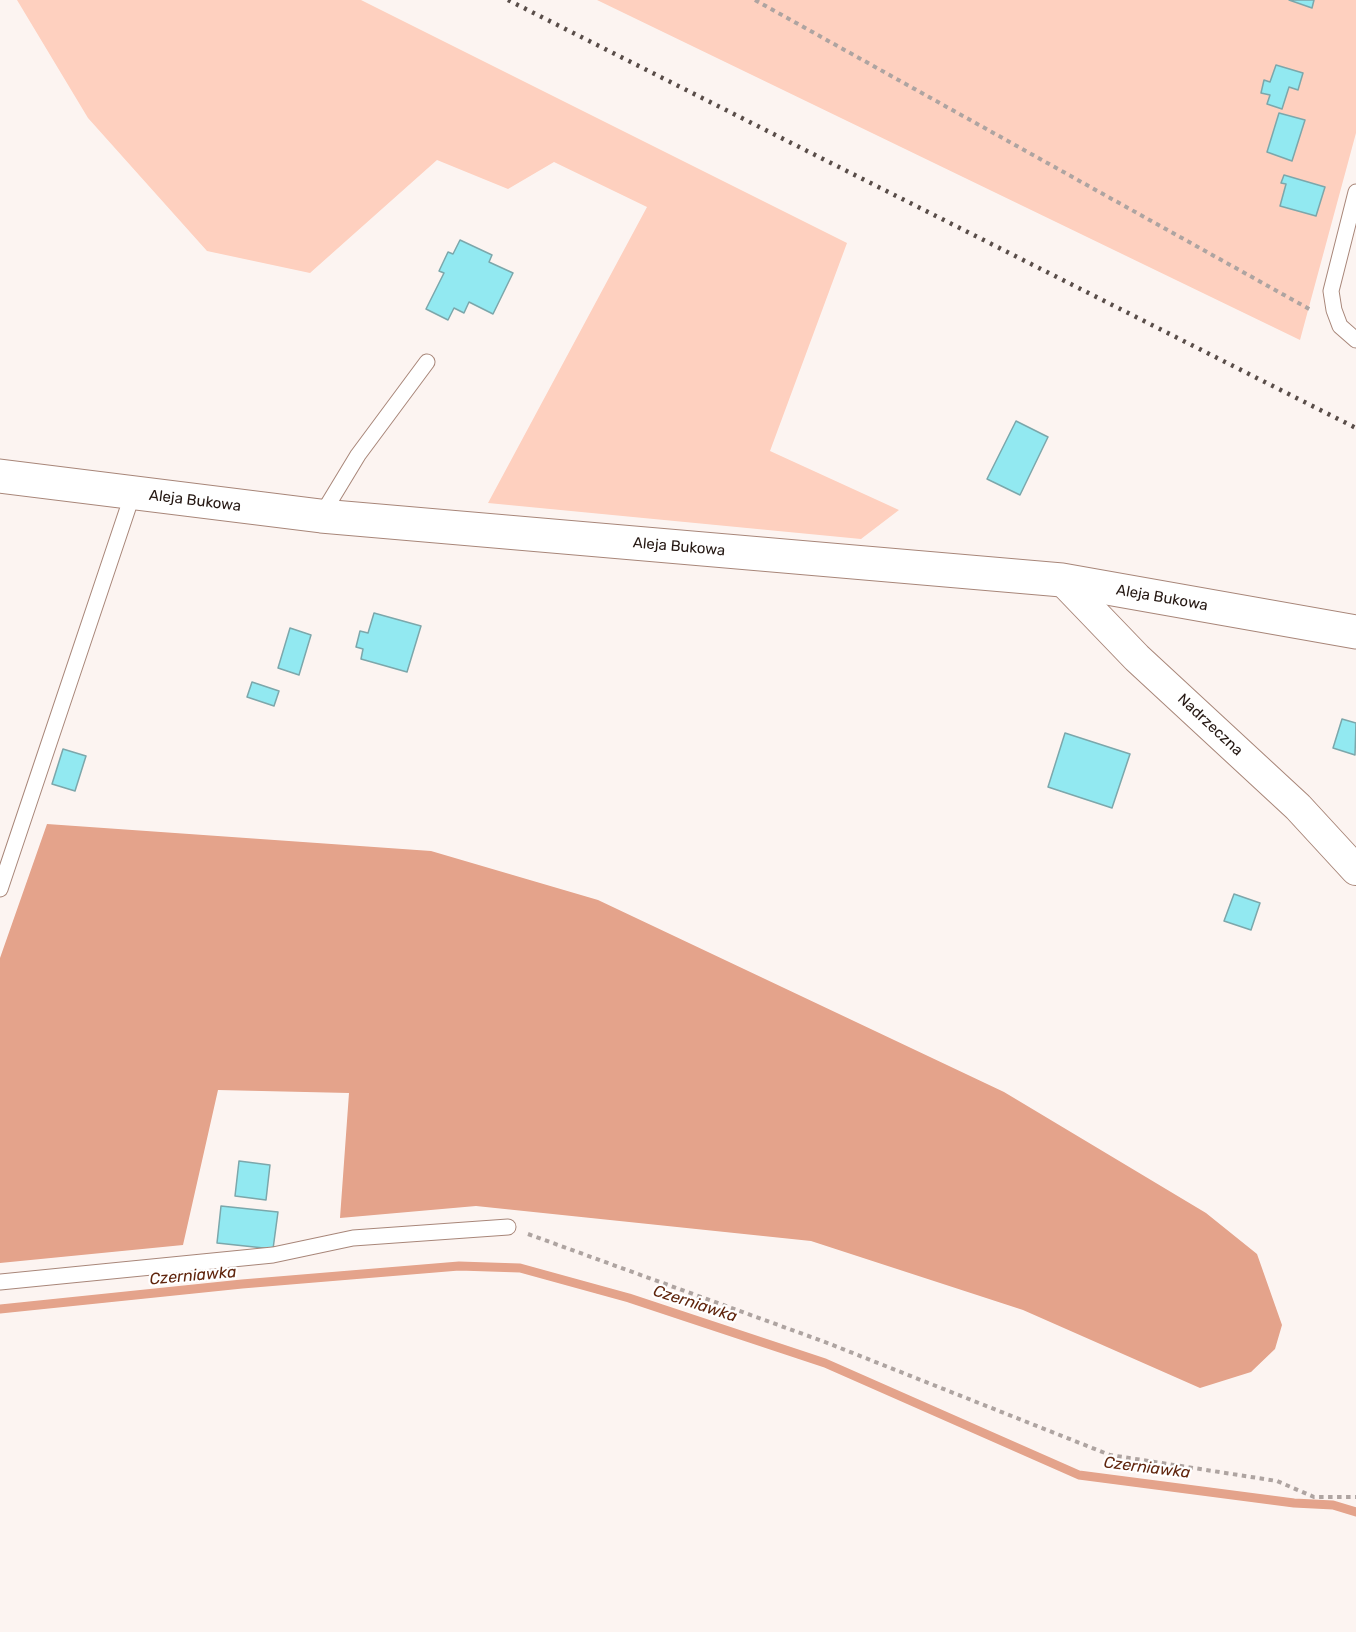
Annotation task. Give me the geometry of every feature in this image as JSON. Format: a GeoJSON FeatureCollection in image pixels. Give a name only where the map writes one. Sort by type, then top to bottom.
{"type":"FeatureCollection","features":[{"type":"Feature","properties":{"kind":"street","name":"Aleja Bukowa"},"geometry":{"type":"LineString","coordinates":[[0,476],[321,516],[1062,580],[1356,632]]}},
{"type":"Feature","properties":{"kind":"street","name":"Nadrzeczna"},"geometry":{"type":"LineString","coordinates":[[1062,580],[1137,658],[1298,807],[1356,870]]}},
{"type":"Feature","properties":{"kind":"lane"},"geometry":{"type":"LineString","coordinates":[[1356,192],[1330,291],[1340,326],[1356,340]]}},
{"type":"Feature","properties":{"kind":"lane"},"geometry":{"type":"LineString","coordinates":[[321,516],[358,455],[427,362]]}},
{"type":"Feature","properties":{"kind":"lane"},"geometry":{"type":"LineString","coordinates":[[0,889],[133,494]]}},
{"type":"Feature","properties":{"kind":"lane"},"geometry":{"type":"LineString","coordinates":[[0,1282],[273,1255],[352,1238],[508,1227]]}},
{"type":"Feature","properties":{"kind":"path"},"geometry":{"type":"LineString","coordinates":[[755,0],[1340,326]]}},
{"type":"Feature","properties":{"kind":"path"},"geometry":{"type":"LineString","coordinates":[[508,1227],[825,1342],[1110,1455],[1277,1481],[1314,1497],[1356,1497]]}},
{"type":"Feature","properties":{"kind":"shaded area"},"geometry":{"type":"Polygon","coordinates":[[[17,0],[361,0],[847,243],[770,451],[899,510],[861,539],[488,503],[647,207],[554,162],[508,189],[437,160],[310,273],[207,251],[88,118],[17,0]]]}},
{"type":"Feature","properties":{"kind":"shaded area"},"geometry":{"type":"Polygon","coordinates":[[[597,0],[1356,0],[1356,133],[1300,340],[597,0]]]}},
{"type":"Feature","properties":{"kind":"shaded area"},"geometry":{"type":"Polygon","coordinates":[[[47,824],[431,851],[598,900],[1004,1092],[1206,1213],[1257,1254],[1282,1325],[1275,1349],[1251,1372],[1200,1388],[1023,1310],[811,1241],[476,1206],[340,1218],[349,1093],[218,1090],[183,1245],[0,1263],[0,958],[47,824]]]}},
{"type":"Feature","properties":{"kind":"building"},"geometry":{"type":"Polygon","coordinates":[[[1289,0],[1314,0],[1312,8],[1289,0]]]}},
{"type":"Feature","properties":{"kind":"building"},"geometry":{"type":"Polygon","coordinates":[[[1276,65],[1303,73],[1298,90],[1289,87],[1282,109],[1267,104],[1270,95],[1261,93],[1264,80],[1270,82],[1276,65]]]}},
{"type":"Feature","properties":{"kind":"building"},"geometry":{"type":"Polygon","coordinates":[[[1279,113],[1305,120],[1292,161],[1267,152],[1279,113]]]}},
{"type":"Feature","properties":{"kind":"building"},"geometry":{"type":"Polygon","coordinates":[[[1284,175],[1325,187],[1316,216],[1280,206],[1286,184],[1281,183],[1284,175]]]}},
{"type":"Feature","properties":{"kind":"building"},"geometry":{"type":"Polygon","coordinates":[[[460,240],[492,255],[489,262],[513,273],[493,314],[469,302],[464,313],[454,308],[448,320],[426,309],[444,273],[439,271],[448,252],[453,254],[460,240]]]}},
{"type":"Feature","properties":{"kind":"building"},"geometry":{"type":"Polygon","coordinates":[[[1016,421],[1048,437],[1020,495],[987,479],[1016,421]]]}},
{"type":"Feature","properties":{"kind":"building"},"geometry":{"type":"Polygon","coordinates":[[[374,613],[421,626],[407,672],[361,659],[363,649],[356,647],[360,631],[368,633],[374,613]]]}},
{"type":"Feature","properties":{"kind":"building"},"geometry":{"type":"Polygon","coordinates":[[[290,628],[311,635],[299,675],[278,668],[290,628]]]}},
{"type":"Feature","properties":{"kind":"building"},"geometry":{"type":"Polygon","coordinates":[[[252,682],[279,691],[274,706],[247,697],[252,682]]]}},
{"type":"Feature","properties":{"kind":"building"},"geometry":{"type":"Polygon","coordinates":[[[1342,719],[1356,723],[1355,755],[1333,748],[1342,719]]]}},
{"type":"Feature","properties":{"kind":"building"},"geometry":{"type":"Polygon","coordinates":[[[1065,733],[1130,754],[1112,808],[1048,787],[1065,733]]]}},
{"type":"Feature","properties":{"kind":"building"},"geometry":{"type":"Polygon","coordinates":[[[63,749],[86,756],[75,791],[52,784],[63,749]]]}},
{"type":"Feature","properties":{"kind":"building"},"geometry":{"type":"Polygon","coordinates":[[[1234,894],[1260,903],[1251,930],[1224,921],[1234,894]]]}},
{"type":"Feature","properties":{"kind":"building"},"geometry":{"type":"Polygon","coordinates":[[[239,1161],[270,1165],[266,1200],[235,1196],[239,1161]]]}},
{"type":"Feature","properties":{"kind":"building"},"geometry":{"type":"Polygon","coordinates":[[[221,1206],[278,1212],[273,1249],[217,1243],[221,1206]]]}},
{"type":"Feature","properties":{"kind":"waterway","name":"Czerniawka"},"geometry":{"type":"LineString","coordinates":[[0,1309],[242,1284],[459,1266],[520,1268],[629,1298],[825,1363],[1079,1475],[1294,1503],[1333,1505],[1356,1512]]}},
{"type":"Feature","properties":{"kind":"railway"},"geometry":{"type":"LineString","coordinates":[[508,0],[1356,428]]}}]}
